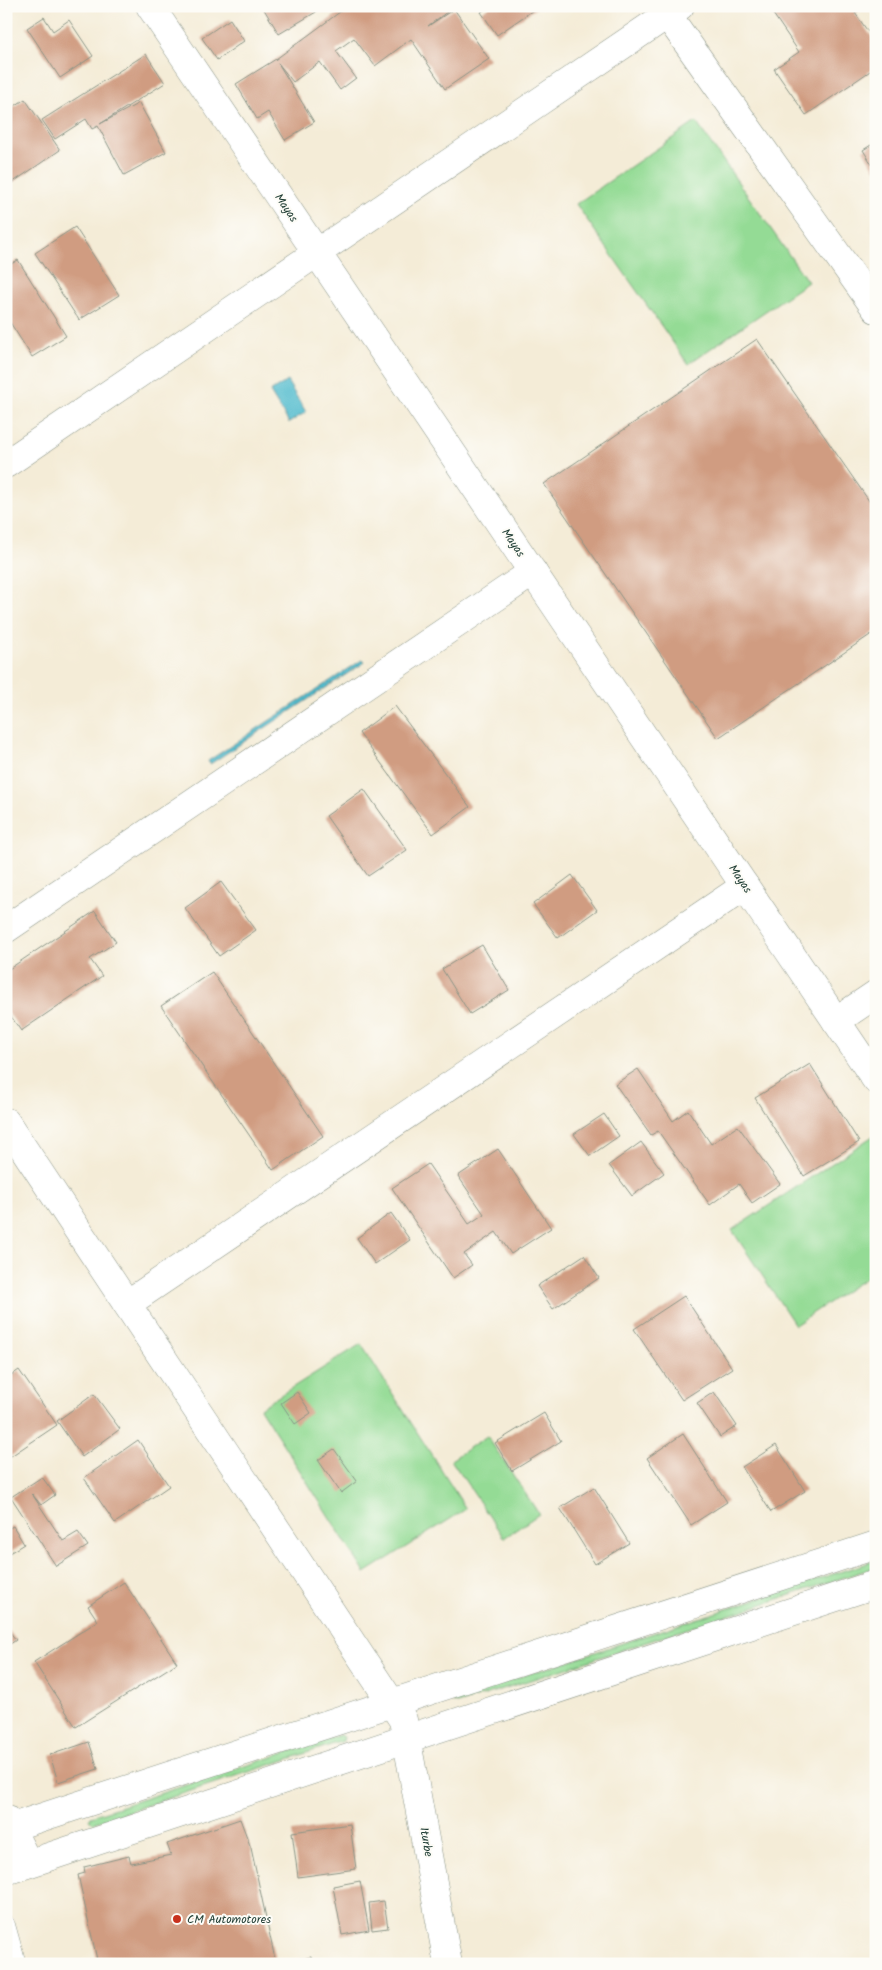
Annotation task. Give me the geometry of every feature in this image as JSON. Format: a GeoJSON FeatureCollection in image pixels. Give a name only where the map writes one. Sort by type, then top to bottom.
{"type":"FeatureCollection","features":[{"type":"Feature","properties":{"kind":"street","name":"Mayas"},"geometry":{"type":"LineString","coordinates":[[150,6],[876,1080]]}},
{"type":"Feature","properties":{"kind":"street"},"geometry":{"type":"LineString","coordinates":[[6,464],[317,253],[669,9],[876,310]]}},
{"type":"Feature","properties":{"kind":"street"},"geometry":{"type":"LineString","coordinates":[[6,929],[533,572]]}},
{"type":"Feature","properties":{"kind":"street"},"geometry":{"type":"LineString","coordinates":[[127,1304],[745,886]]}},
{"type":"Feature","properties":{"kind":"street"},"geometry":{"type":"LineString","coordinates":[[836,1021],[876,994]]}},
{"type":"Feature","properties":{"kind":"street"},"geometry":{"type":"LineString","coordinates":[[6,1122],[401,1720]]}},
{"type":"Feature","properties":{"kind":"street"},"geometry":{"type":"LineString","coordinates":[[876,1545],[401,1720],[17,1867],[8,1825],[401,1720],[876,1584]]}},
{"type":"Feature","properties":{"kind":"street","name":"Iturbe"},"geometry":{"type":"LineString","coordinates":[[401,1720],[448,1964]]}},
{"type":"Feature","properties":{"kind":"lane"},"geometry":{"type":"LineString","coordinates":[[6,1925],[17,1964]]}},
{"type":"Feature","properties":{"kind":"green space"},"geometry":{"type":"Polygon","coordinates":[[[696,122],[808,282],[688,364],[576,204],[696,122]]]}},
{"type":"Feature","properties":{"kind":"green space"},"geometry":{"type":"Polygon","coordinates":[[[876,1134],[876,1271],[795,1325],[732,1230],[876,1134]]]}},
{"type":"Feature","properties":{"kind":"green space"},"geometry":{"type":"Polygon","coordinates":[[[361,1344],[466,1509],[365,1573],[260,1408],[361,1344]]]}},
{"type":"Feature","properties":{"kind":"green space"},"geometry":{"type":"Polygon","coordinates":[[[487,1436],[539,1514],[504,1538],[451,1460],[487,1436]]]}},
{"type":"Feature","properties":{"kind":"green space"},"geometry":{"type":"Polygon","coordinates":[[[876,1560],[876,1567],[457,1704],[453,1703],[455,1698],[876,1560]]]}},
{"type":"Feature","properties":{"kind":"green space"},"geometry":{"type":"Polygon","coordinates":[[[340,1735],[344,1737],[343,1741],[93,1823],[89,1819],[91,1816],[340,1735]]]}},
{"type":"Feature","properties":{"kind":"water"},"geometry":{"type":"Polygon","coordinates":[[[287,381],[306,412],[289,423],[270,392],[287,381]]]}},
{"type":"Feature","properties":{"kind":"water"},"geometry":{"type":"Polygon","coordinates":[[[362,660],[365,662],[210,764],[208,761],[362,660]]]}},
{"type":"Feature","properties":{"kind":"building"},"geometry":{"type":"Polygon","coordinates":[[[262,6],[312,6],[316,12],[279,34],[262,6]]]}},
{"type":"Feature","properties":{"kind":"building"},"geometry":{"type":"Polygon","coordinates":[[[348,6],[455,6],[428,26],[454,9],[489,59],[445,89],[411,39],[375,66],[354,38],[336,51],[356,78],[340,90],[320,62],[293,82],[278,63],[314,122],[285,140],[268,112],[257,119],[236,84],[276,59],[348,6]]]}},
{"type":"Feature","properties":{"kind":"building"},"geometry":{"type":"Polygon","coordinates":[[[490,6],[539,6],[497,35],[481,12],[490,6]]]}},
{"type":"Feature","properties":{"kind":"building"},"geometry":{"type":"Polygon","coordinates":[[[771,6],[865,6],[855,13],[876,43],[876,67],[806,115],[774,69],[799,52],[769,8],[771,6]]]}},
{"type":"Feature","properties":{"kind":"building"},"geometry":{"type":"Polygon","coordinates":[[[44,17],[53,31],[69,20],[93,56],[60,78],[27,28],[44,17]]]}},
{"type":"Feature","properties":{"kind":"building"},"geometry":{"type":"Polygon","coordinates":[[[230,19],[244,41],[217,60],[202,38],[230,19]]]}},
{"type":"Feature","properties":{"kind":"building"},"geometry":{"type":"Polygon","coordinates":[[[146,54],[165,83],[100,124],[139,103],[166,152],[124,175],[98,126],[92,129],[86,119],[55,139],[42,120],[146,54]]]}},
{"type":"Feature","properties":{"kind":"building"},"geometry":{"type":"Polygon","coordinates":[[[25,99],[60,150],[6,187],[6,112],[25,99]]]}},
{"type":"Feature","properties":{"kind":"building"},"geometry":{"type":"Polygon","coordinates":[[[876,142],[876,171],[863,150],[876,142]]]}},
{"type":"Feature","properties":{"kind":"building"},"geometry":{"type":"Polygon","coordinates":[[[75,227],[119,295],[79,320],[35,253],[75,227]]]}},
{"type":"Feature","properties":{"kind":"building"},"geometry":{"type":"Polygon","coordinates":[[[18,260],[66,336],[32,357],[6,316],[6,267],[18,260]]]}},
{"type":"Feature","properties":{"kind":"building"},"geometry":{"type":"Polygon","coordinates":[[[757,339],[876,511],[876,631],[718,738],[544,484],[757,339]]]}},
{"type":"Feature","properties":{"kind":"building"},"geometry":{"type":"Polygon","coordinates":[[[395,706],[470,807],[433,834],[359,733],[395,706]]]}},
{"type":"Feature","properties":{"kind":"building"},"geometry":{"type":"Polygon","coordinates":[[[364,789],[407,850],[368,876],[326,816],[364,789]]]}},
{"type":"Feature","properties":{"kind":"building"},"geometry":{"type":"Polygon","coordinates":[[[572,875],[597,910],[558,938],[533,904],[572,875]]]}},
{"type":"Feature","properties":{"kind":"building"},"geometry":{"type":"Polygon","coordinates":[[[221,882],[256,930],[219,956],[185,908],[221,882]]]}},
{"type":"Feature","properties":{"kind":"building"},"geometry":{"type":"Polygon","coordinates":[[[95,911],[116,942],[90,959],[102,976],[21,1031],[6,1009],[6,971],[95,911]]]}},
{"type":"Feature","properties":{"kind":"building"},"geometry":{"type":"Polygon","coordinates":[[[482,945],[509,990],[470,1014],[442,969],[482,945]]]}},
{"type":"Feature","properties":{"kind":"building"},"geometry":{"type":"Polygon","coordinates":[[[212,972],[323,1136],[273,1170],[161,1006],[212,972]]]}},
{"type":"Feature","properties":{"kind":"building"},"geometry":{"type":"Polygon","coordinates":[[[810,1064],[859,1142],[804,1176],[755,1098],[810,1064]]]}},
{"type":"Feature","properties":{"kind":"building"},"geometry":{"type":"Polygon","coordinates":[[[638,1069],[673,1121],[688,1110],[711,1144],[738,1126],[780,1184],[752,1203],[739,1184],[710,1205],[658,1131],[651,1135],[615,1084],[638,1069]]]}},
{"type":"Feature","properties":{"kind":"building"},"geometry":{"type":"Polygon","coordinates":[[[604,1114],[619,1136],[590,1156],[574,1134],[604,1114]]]}},
{"type":"Feature","properties":{"kind":"building"},"geometry":{"type":"Polygon","coordinates":[[[641,1142],[664,1173],[632,1196],[609,1165],[641,1142]]]}},
{"type":"Feature","properties":{"kind":"building"},"geometry":{"type":"Polygon","coordinates":[[[498,1149],[551,1228],[511,1254],[496,1232],[464,1254],[472,1265],[453,1278],[392,1188],[428,1164],[469,1224],[484,1214],[458,1176],[498,1149]]]}},
{"type":"Feature","properties":{"kind":"building"},"geometry":{"type":"Polygon","coordinates":[[[391,1213],[410,1240],[375,1264],[357,1238],[391,1213]]]}},
{"type":"Feature","properties":{"kind":"building"},"geometry":{"type":"Polygon","coordinates":[[[584,1255],[599,1278],[553,1309],[537,1286],[584,1255]]]}},
{"type":"Feature","properties":{"kind":"building"},"geometry":{"type":"Polygon","coordinates":[[[684,1296],[732,1368],[682,1400],[634,1329],[684,1296]]]}},
{"type":"Feature","properties":{"kind":"building"},"geometry":{"type":"Polygon","coordinates":[[[19,1370],[57,1425],[8,1458],[6,1455],[6,1379],[19,1370]]]}},
{"type":"Feature","properties":{"kind":"building"},"geometry":{"type":"Polygon","coordinates":[[[297,1392],[311,1413],[295,1424],[281,1403],[297,1392]]]}},
{"type":"Feature","properties":{"kind":"building"},"geometry":{"type":"Polygon","coordinates":[[[714,1392],[737,1426],[720,1437],[697,1403],[714,1392]]]}},
{"type":"Feature","properties":{"kind":"building"},"geometry":{"type":"Polygon","coordinates":[[[94,1394],[120,1429],[82,1457],[57,1421],[94,1394]]]}},
{"type":"Feature","properties":{"kind":"building"},"geometry":{"type":"Polygon","coordinates":[[[544,1413],[561,1441],[512,1471],[495,1443],[544,1413]]]}},
{"type":"Feature","properties":{"kind":"building"},"geometry":{"type":"Polygon","coordinates":[[[683,1434],[727,1502],[691,1525],[647,1458],[683,1434]]]}},
{"type":"Feature","properties":{"kind":"building"},"geometry":{"type":"Polygon","coordinates":[[[138,1440],[169,1486],[115,1523],[84,1478],[138,1440]]]}},
{"type":"Feature","properties":{"kind":"building"},"geometry":{"type":"Polygon","coordinates":[[[776,1445],[805,1491],[771,1512],[742,1467],[776,1445]]]}},
{"type":"Feature","properties":{"kind":"building"},"geometry":{"type":"Polygon","coordinates":[[[334,1449],[357,1481],[341,1493],[318,1460],[334,1449]]]}},
{"type":"Feature","properties":{"kind":"building"},"geometry":{"type":"Polygon","coordinates":[[[42,1477],[55,1495],[41,1505],[32,1494],[63,1541],[78,1532],[88,1546],[56,1566],[11,1497],[42,1477]]]}},
{"type":"Feature","properties":{"kind":"building"},"geometry":{"type":"Polygon","coordinates":[[[594,1487],[629,1543],[595,1564],[560,1508],[594,1487]]]}},
{"type":"Feature","properties":{"kind":"building"},"geometry":{"type":"Polygon","coordinates":[[[13,1526],[24,1544],[6,1555],[6,1530],[13,1526]]]}},
{"type":"Feature","properties":{"kind":"building"},"geometry":{"type":"Polygon","coordinates":[[[124,1582],[177,1663],[76,1727],[34,1662],[98,1621],[88,1606],[124,1582]]]}},
{"type":"Feature","properties":{"kind":"building"},"geometry":{"type":"Polygon","coordinates":[[[6,1627],[16,1640],[6,1647],[6,1627]]]}},
{"type":"Feature","properties":{"kind":"building"},"geometry":{"type":"Polygon","coordinates":[[[89,1742],[98,1769],[58,1782],[50,1755],[89,1742]]]}},
{"type":"Feature","properties":{"kind":"building","name":"CM Automotores"},"geometry":{"type":"Polygon","coordinates":[[[240,1819],[251,1848],[276,1964],[98,1964],[78,1875],[85,1873],[84,1867],[129,1856],[131,1863],[171,1855],[167,1844],[240,1819]]]}},
{"type":"Feature","properties":{"kind":"building"},"geometry":{"type":"Polygon","coordinates":[[[350,1824],[356,1869],[298,1877],[292,1832],[350,1824]]]}},
{"type":"Feature","properties":{"kind":"building"},"geometry":{"type":"Polygon","coordinates":[[[360,1881],[369,1930],[342,1935],[333,1886],[360,1881]]]}},
{"type":"Feature","properties":{"kind":"building"},"geometry":{"type":"Polygon","coordinates":[[[384,1901],[388,1928],[372,1930],[369,1903],[384,1901]]]}},
{"type":"Feature","properties":{"kind":"building"},"geometry":{"type":"Polygon","coordinates":[[[311,1957],[313,1964],[286,1964],[286,1963],[311,1957]]]}},
{"type":"Feature","properties":{"kind":"place","name":"CM Automotores"},"geometry":{"type":"Point","coordinates":[177,1919]}}]}
